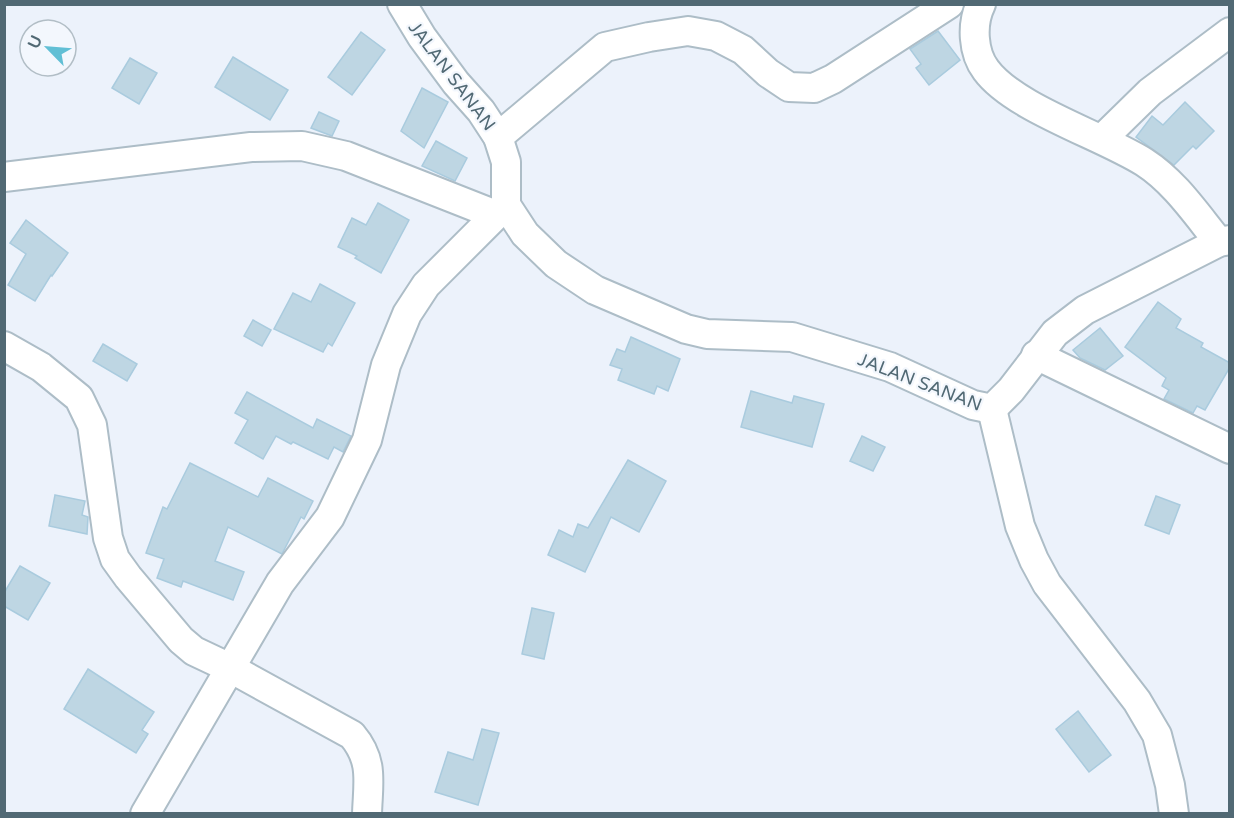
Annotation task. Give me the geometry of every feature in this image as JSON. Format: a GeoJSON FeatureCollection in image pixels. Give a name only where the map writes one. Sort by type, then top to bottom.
{"type":"FeatureCollection","features":[{"type":"Feature","properties":{"kind":"street","name":"JALAN SANAN"},"geometry":{"type":"LineString","coordinates":[[402,4],[422,37],[481,111],[498,137],[506,162],[501,210],[556,264],[595,290],[686,329],[707,334],[792,337],[890,367],[973,405],[992,409],[1011,390],[1054,333],[1085,310],[1224,241]]}},
{"type":"Feature","properties":{"kind":"street"},"geometry":{"type":"LineString","coordinates":[[498,137],[605,47],[649,37],[688,32],[716,36],[743,50],[768,73],[789,87],[814,88],[833,79],[949,4]]}},
{"type":"Feature","properties":{"kind":"street"},"geometry":{"type":"LineString","coordinates":[[981,4],[974,37],[981,62],[987,72],[1028,104],[1102,139],[1145,163],[1174,186],[1224,241]]}},
{"type":"Feature","properties":{"kind":"street"},"geometry":{"type":"LineString","coordinates":[[1102,139],[1150,92],[1230,32]]}},
{"type":"Feature","properties":{"kind":"street"},"geometry":{"type":"LineString","coordinates":[[4,177],[251,147],[302,146],[346,156],[501,210],[426,285],[407,314],[386,365],[367,440],[330,517],[280,583],[146,813]]}},
{"type":"Feature","properties":{"kind":"street"},"geometry":{"type":"LineString","coordinates":[[4,346],[41,367],[79,398],[93,425],[108,538],[116,559],[128,577],[181,640],[194,651],[230,668],[352,735],[363,748],[368,763],[367,813]]}},
{"type":"Feature","properties":{"kind":"street"},"geometry":{"type":"LineString","coordinates":[[1036,355],[1230,449]]}},
{"type":"Feature","properties":{"kind":"street"},"geometry":{"type":"LineString","coordinates":[[992,409],[1020,526],[1034,560],[1047,584],[1137,701],[1157,735],[1170,785],[1174,813]]}},
{"type":"Feature","properties":{"kind":"building"},"geometry":{"type":"Polygon","coordinates":[[[938,31],[960,60],[929,85],[916,68],[921,64],[910,49],[938,31]]]}},
{"type":"Feature","properties":{"kind":"building"},"geometry":{"type":"Polygon","coordinates":[[[361,32],[385,50],[352,95],[328,77],[361,32]]]}},
{"type":"Feature","properties":{"kind":"building"},"geometry":{"type":"Polygon","coordinates":[[[233,57],[288,90],[270,120],[215,87],[233,57]]]}},
{"type":"Feature","properties":{"kind":"building"},"geometry":{"type":"Polygon","coordinates":[[[130,58],[157,73],[139,104],[112,88],[130,58]]]}},
{"type":"Feature","properties":{"kind":"building"},"geometry":{"type":"Polygon","coordinates":[[[422,88],[448,102],[424,148],[401,131],[422,88]]]}},
{"type":"Feature","properties":{"kind":"building"},"geometry":{"type":"Polygon","coordinates":[[[1185,102],[1214,131],[1196,149],[1193,146],[1174,165],[1136,137],[1152,116],[1163,125],[1185,102]]]}},
{"type":"Feature","properties":{"kind":"building"},"geometry":{"type":"Polygon","coordinates":[[[319,112],[339,121],[332,136],[311,128],[319,112]]]}},
{"type":"Feature","properties":{"kind":"building"},"geometry":{"type":"Polygon","coordinates":[[[436,141],[467,158],[455,181],[422,166],[436,141]]]}},
{"type":"Feature","properties":{"kind":"building"},"geometry":{"type":"Polygon","coordinates":[[[378,203],[409,220],[381,273],[355,258],[357,256],[338,247],[352,218],[366,225],[378,203]]]}},
{"type":"Feature","properties":{"kind":"building"},"geometry":{"type":"Polygon","coordinates":[[[26,220],[68,253],[35,301],[8,285],[26,254],[10,243],[26,220]]]}},
{"type":"Feature","properties":{"kind":"building"},"geometry":{"type":"Polygon","coordinates":[[[320,284],[355,303],[332,346],[328,343],[323,352],[274,329],[293,293],[311,302],[320,284]]]}},
{"type":"Feature","properties":{"kind":"building"},"geometry":{"type":"Polygon","coordinates":[[[1158,302],[1181,319],[1176,328],[1203,343],[1201,347],[1230,363],[1230,367],[1205,410],[1197,406],[1193,413],[1164,399],[1169,390],[1162,386],[1166,378],[1125,347],[1158,302]]]}},
{"type":"Feature","properties":{"kind":"building"},"geometry":{"type":"Polygon","coordinates":[[[253,320],[271,330],[262,346],[244,336],[253,320]]]}},
{"type":"Feature","properties":{"kind":"building"},"geometry":{"type":"Polygon","coordinates":[[[1100,328],[1123,356],[1105,370],[1080,358],[1073,350],[1100,328]]]}},
{"type":"Feature","properties":{"kind":"building"},"geometry":{"type":"Polygon","coordinates":[[[631,337],[680,359],[668,391],[657,386],[654,394],[618,380],[622,369],[610,365],[617,349],[625,352],[631,337]]]}},
{"type":"Feature","properties":{"kind":"building"},"geometry":{"type":"Polygon","coordinates":[[[103,344],[137,364],[127,381],[93,361],[103,344]]]}},
{"type":"Feature","properties":{"kind":"building"},"geometry":{"type":"Polygon","coordinates":[[[751,391],[792,403],[794,396],[824,404],[812,447],[741,427],[751,391]]]}},
{"type":"Feature","properties":{"kind":"building"},"geometry":{"type":"Polygon","coordinates":[[[247,392],[313,428],[317,419],[351,436],[343,452],[334,447],[328,459],[276,436],[263,459],[235,443],[248,420],[235,413],[247,392]]]}},
{"type":"Feature","properties":{"kind":"building"},"geometry":{"type":"Polygon","coordinates":[[[862,436],[885,447],[873,471],[850,461],[862,436]]]}},
{"type":"Feature","properties":{"kind":"building"},"geometry":{"type":"Polygon","coordinates":[[[628,460],[666,481],[639,532],[611,517],[585,572],[548,555],[559,530],[573,537],[578,524],[588,528],[628,460]]]}},
{"type":"Feature","properties":{"kind":"building"},"geometry":{"type":"Polygon","coordinates":[[[190,463],[258,497],[268,478],[313,501],[304,519],[301,517],[282,554],[228,527],[215,561],[244,572],[233,600],[183,581],[181,587],[157,578],[164,559],[146,553],[163,507],[167,509],[190,463]]]}},
{"type":"Feature","properties":{"kind":"building"},"geometry":{"type":"Polygon","coordinates":[[[55,495],[85,501],[82,515],[88,517],[87,534],[49,526],[55,495]]]}},
{"type":"Feature","properties":{"kind":"building"},"geometry":{"type":"Polygon","coordinates":[[[1156,496],[1180,505],[1169,534],[1145,525],[1156,496]]]}},
{"type":"Feature","properties":{"kind":"building"},"geometry":{"type":"Polygon","coordinates":[[[20,566],[50,583],[28,620],[4,606],[4,593],[20,566]]]}},
{"type":"Feature","properties":{"kind":"building"},"geometry":{"type":"Polygon","coordinates":[[[532,608],[554,613],[544,659],[522,654],[532,608]]]}},
{"type":"Feature","properties":{"kind":"building"},"geometry":{"type":"Polygon","coordinates":[[[88,669],[154,712],[142,730],[148,734],[136,753],[64,709],[88,669]]]}},
{"type":"Feature","properties":{"kind":"building"},"geometry":{"type":"Polygon","coordinates":[[[1078,711],[1111,755],[1089,772],[1056,729],[1078,711]]]}},
{"type":"Feature","properties":{"kind":"building"},"geometry":{"type":"Polygon","coordinates":[[[482,729],[499,733],[478,805],[435,792],[448,752],[473,760],[482,729]]]}}]}
